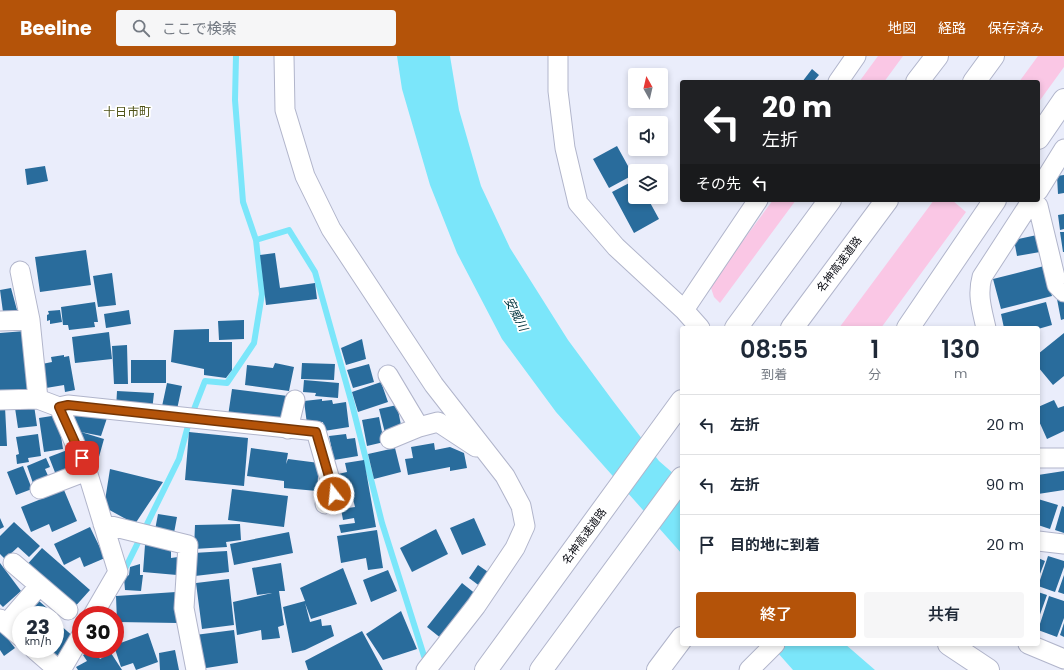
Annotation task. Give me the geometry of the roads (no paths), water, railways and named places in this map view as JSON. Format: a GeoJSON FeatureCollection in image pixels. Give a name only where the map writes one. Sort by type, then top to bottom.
{"type":"FeatureCollection","features":[{"type":"Feature","properties":{"kind":"main road"},"geometry":{"type":"LineString","coordinates":[[919,80],[937,56]]}},
{"type":"Feature","properties":{"kind":"main road"},"geometry":{"type":"LineString","coordinates":[[975,80],[993,56]]}},
{"type":"Feature","properties":{"kind":"main road"},"geometry":{"type":"LineString","coordinates":[[1040,135],[1064,100]]}},
{"type":"Feature","properties":{"kind":"main road"},"geometry":{"type":"LineString","coordinates":[[737,326],[829,202]]}},
{"type":"Feature","properties":{"kind":"main road","name":"名神高速道路"},"geometry":{"type":"LineString","coordinates":[[793,326],[886,202]]}},
{"type":"Feature","properties":{"kind":"main road"},"geometry":{"type":"LineString","coordinates":[[909,326],[994,202]]}},
{"type":"Feature","properties":{"kind":"main road","name":"名神高速道路"},"geometry":{"type":"LineString","coordinates":[[486,670],[680,404]]}},
{"type":"Feature","properties":{"kind":"main road"},"geometry":{"type":"LineString","coordinates":[[541,670],[680,481]]}},
{"type":"Feature","properties":{"kind":"main road"},"geometry":{"type":"LineString","coordinates":[[658,670],[680,641]]}},
{"type":"Feature","properties":{"kind":"main road"},"geometry":{"type":"LineString","coordinates":[[960,647],[988,670]]}},
{"type":"Feature","properties":{"kind":"street"},"geometry":{"type":"LineString","coordinates":[[284,56],[285,110],[305,176],[331,229],[434,385],[505,476],[521,506],[525,526],[516,548],[481,599],[426,670]]}},
{"type":"Feature","properties":{"kind":"street"},"geometry":{"type":"LineString","coordinates":[[558,56],[558,90],[564,141],[578,203],[616,247],[684,310],[698,326]]}},
{"type":"Feature","properties":{"kind":"street"},"geometry":{"type":"LineString","coordinates":[[839,80],[856,56]]}},
{"type":"Feature","properties":{"kind":"street"},"geometry":{"type":"LineString","coordinates":[[1040,188],[1064,149]]}},
{"type":"Feature","properties":{"kind":"street"},"geometry":{"type":"LineString","coordinates":[[684,310],[757,202]]}},
{"type":"Feature","properties":{"kind":"street"},"geometry":{"type":"LineString","coordinates":[[986,326],[979,288],[982,277],[1032,202]]}},
{"type":"Feature","properties":{"kind":"street"},"geometry":{"type":"LineString","coordinates":[[1035,202],[1038,206],[1057,285],[1064,292]]}},
{"type":"Feature","properties":{"kind":"street"},"geometry":{"type":"LineString","coordinates":[[20,272],[30,320],[38,399]]}},
{"type":"Feature","properties":{"kind":"street"},"geometry":{"type":"LineString","coordinates":[[0,321],[30,320]]}},
{"type":"Feature","properties":{"kind":"street"},"geometry":{"type":"LineString","coordinates":[[388,375],[418,427]]}},
{"type":"Feature","properties":{"kind":"street"},"geometry":{"type":"LineString","coordinates":[[0,400],[38,399],[59,407],[68,405],[316,432],[334,494],[325,504]]}},
{"type":"Feature","properties":{"kind":"street"},"geometry":{"type":"LineString","coordinates":[[288,429],[295,400]]}},
{"type":"Feature","properties":{"kind":"street"},"geometry":{"type":"LineString","coordinates":[[59,407],[87,471],[118,572],[98,606]]}},
{"type":"Feature","properties":{"kind":"street"},"geometry":{"type":"LineString","coordinates":[[390,439],[418,427],[438,422],[489,456]]}},
{"type":"Feature","properties":{"kind":"street"},"geometry":{"type":"LineString","coordinates":[[1040,458],[1064,458]]}},
{"type":"Feature","properties":{"kind":"street"},"geometry":{"type":"LineString","coordinates":[[40,489],[87,471]]}},
{"type":"Feature","properties":{"kind":"street"},"geometry":{"type":"LineString","coordinates":[[104,524],[188,545],[184,608],[196,670]]}},
{"type":"Feature","properties":{"kind":"street"},"geometry":{"type":"LineString","coordinates":[[1040,541],[1064,544]]}},
{"type":"Feature","properties":{"kind":"street"},"geometry":{"type":"LineString","coordinates":[[13,562],[68,610]]}},
{"type":"Feature","properties":{"kind":"street"},"geometry":{"type":"LineString","coordinates":[[12,629],[3,621],[39,586]]}},
{"type":"Feature","properties":{"kind":"street"},"geometry":{"type":"LineString","coordinates":[[750,670],[773,646]]}},
{"type":"Feature","properties":{"kind":"street"},"geometry":{"type":"LineString","coordinates":[[1033,646],[1064,659]]}},
{"type":"Feature","properties":{"kind":"street"},"geometry":{"type":"LineString","coordinates":[[62,670],[72,652]]}},
{"type":"Feature","properties":{"kind":"street"},"geometry":{"type":"LineString","coordinates":[[44,658],[58,670]]}},
{"type":"Feature","properties":{"kind":"water","name":"安威川"},"geometry":{"type":"Polygon","coordinates":[[[397,56],[450,56],[459,110],[481,186],[510,248],[568,340],[659,461],[680,479],[680,552],[556,412],[502,339],[457,253],[430,185],[402,89],[397,56]]]}},
{"type":"Feature","properties":{"kind":"water"},"geometry":{"type":"Polygon","coordinates":[[[772,646],[847,646],[875,670],[793,670],[772,646]]]}},
{"type":"Feature","properties":{"kind":"waterway"},"geometry":{"type":"LineString","coordinates":[[123,573],[179,459],[189,422],[205,381],[227,383],[254,343],[262,294],[256,240],[243,202],[235,100],[236,56]]}},
{"type":"Feature","properties":{"kind":"waterway"},"geometry":{"type":"LineString","coordinates":[[256,240],[289,230],[315,272],[352,404],[382,523],[424,656]]}},
{"type":"Feature","properties":{"kind":"district","name":"十日市町"},"geometry":{"type":"Point","coordinates":[127,112]}}]}
